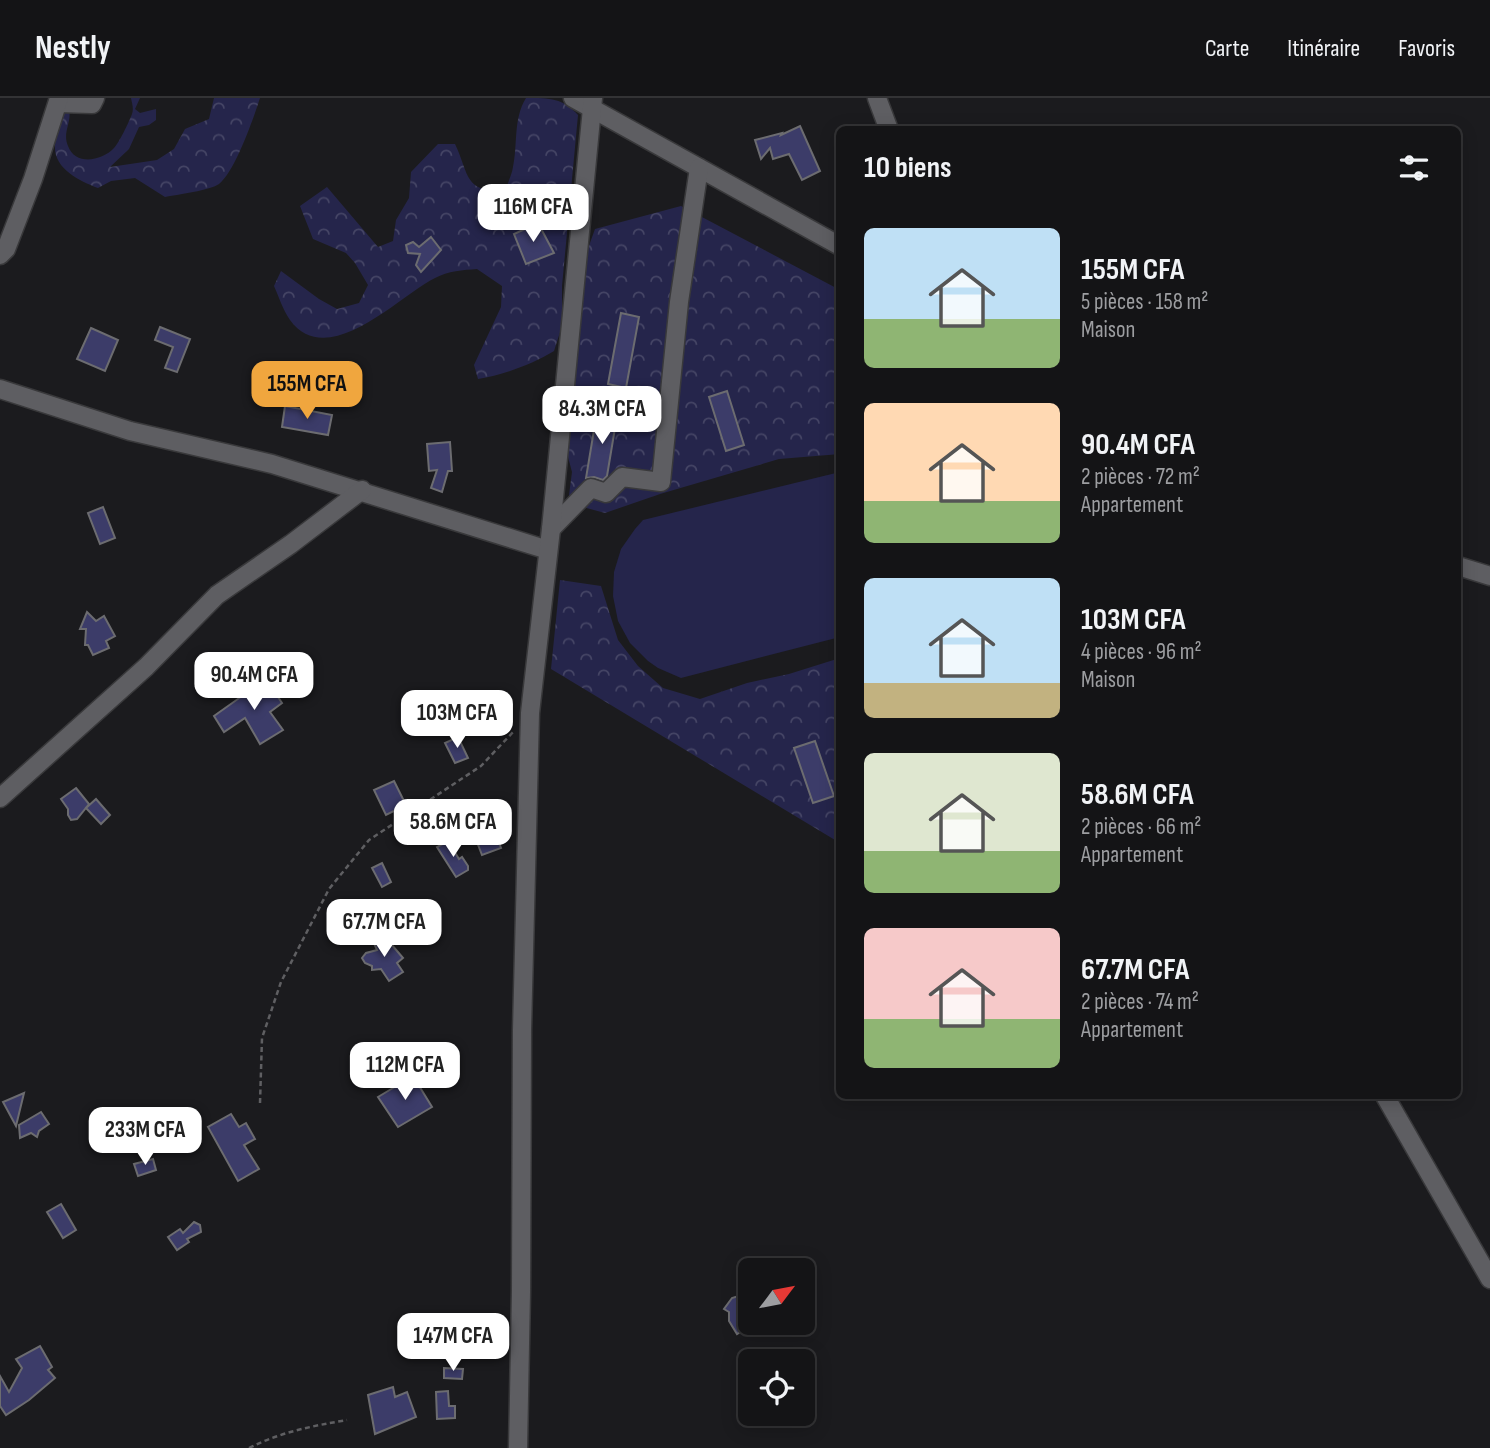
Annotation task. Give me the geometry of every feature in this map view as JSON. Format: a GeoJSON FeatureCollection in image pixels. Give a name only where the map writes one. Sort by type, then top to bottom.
{"type":"FeatureCollection","features":[{"type":"Feature","properties":{"kind":"street"},"geometry":{"type":"LineString","coordinates":[[0,255],[6,249],[33,179],[58,100],[92,104],[95,98]]}},
{"type":"Feature","properties":{"kind":"street"},"geometry":{"type":"LineString","coordinates":[[573,98],[593,104],[699,168],[836,244]]}},
{"type":"Feature","properties":{"kind":"street"},"geometry":{"type":"LineString","coordinates":[[877,98],[888,126]]}},
{"type":"Feature","properties":{"kind":"street"},"geometry":{"type":"LineString","coordinates":[[518,1448],[522,1030],[530,713],[593,104]]}},
{"type":"Feature","properties":{"kind":"street"},"geometry":{"type":"LineString","coordinates":[[551,529],[591,488],[606,493],[622,477],[661,482],[679,302],[699,168]]}},
{"type":"Feature","properties":{"kind":"street"},"geometry":{"type":"LineString","coordinates":[[0,389],[130,431],[272,464],[362,490],[548,550]]}},
{"type":"Feature","properties":{"kind":"street"},"geometry":{"type":"LineString","coordinates":[[0,798],[146,667],[217,595],[362,490]]}},
{"type":"Feature","properties":{"kind":"street"},"geometry":{"type":"LineString","coordinates":[[1461,567],[1490,576]]}},
{"type":"Feature","properties":{"kind":"street"},"geometry":{"type":"LineString","coordinates":[[1387,1099],[1490,1279]]}},
{"type":"Feature","properties":{"kind":"path"},"geometry":{"type":"LineString","coordinates":[[260,1103],[262,1038],[281,982],[329,889],[369,840],[481,766],[530,713]]}},
{"type":"Feature","properties":{"kind":"path"},"geometry":{"type":"LineString","coordinates":[[249,1448],[277,1435],[347,1420]]}},
{"type":"Feature","properties":{"kind":"green space"},"geometry":{"type":"Polygon","coordinates":[[[131,98],[140,98],[135,109],[140,113],[156,109],[156,120],[139,127],[129,149],[110,167],[157,160],[174,149],[185,129],[209,119],[214,98],[260,98],[243,144],[225,178],[209,188],[165,197],[135,178],[111,181],[98,188],[66,171],[57,157],[56,139],[64,112],[69,109],[66,141],[71,152],[82,159],[96,158],[109,152],[118,142],[133,112],[131,98]]]}},
{"type":"Feature","properties":{"kind":"green space"},"geometry":{"type":"Polygon","coordinates":[[[526,98],[555,100],[567,105],[578,115],[562,286],[562,326],[554,351],[518,368],[478,379],[474,365],[501,307],[502,286],[477,269],[450,272],[435,278],[364,325],[343,334],[324,338],[306,334],[290,320],[274,286],[281,271],[337,309],[359,303],[368,285],[346,253],[313,239],[300,206],[327,187],[378,247],[393,241],[396,220],[409,198],[411,172],[438,144],[455,144],[466,173],[475,185],[482,189],[506,189],[513,167],[517,123],[526,98]]]}},
{"type":"Feature","properties":{"kind":"green space"},"geometry":{"type":"Polygon","coordinates":[[[681,206],[836,288],[836,454],[779,459],[605,513],[568,503],[572,472],[567,453],[585,257],[595,229],[681,206]]]}},
{"type":"Feature","properties":{"kind":"green space"},"geometry":{"type":"Polygon","coordinates":[[[836,473],[836,638],[681,678],[658,668],[630,643],[618,621],[613,596],[614,572],[621,549],[643,520],[836,473]]]}},
{"type":"Feature","properties":{"kind":"green space"},"geometry":{"type":"Polygon","coordinates":[[[560,580],[601,586],[618,640],[638,666],[663,688],[700,699],[747,683],[789,674],[836,659],[836,841],[551,669],[560,580]]]}},
{"type":"Feature","properties":{"kind":"building"},"geometry":{"type":"Polygon","coordinates":[[[800,126],[820,171],[802,180],[789,154],[773,159],[770,148],[761,159],[755,140],[782,133],[781,135],[800,126]]]}},
{"type":"Feature","properties":{"kind":"building"},"geometry":{"type":"Polygon","coordinates":[[[538,223],[554,253],[526,264],[514,234],[538,223]]]}},
{"type":"Feature","properties":{"kind":"building"},"geometry":{"type":"Polygon","coordinates":[[[431,237],[441,250],[421,272],[416,265],[420,254],[408,253],[406,245],[413,242],[419,247],[431,237]]]}},
{"type":"Feature","properties":{"kind":"building"},"geometry":{"type":"Polygon","coordinates":[[[621,313],[639,317],[626,388],[608,384],[621,313]]]}},
{"type":"Feature","properties":{"kind":"building"},"geometry":{"type":"Polygon","coordinates":[[[160,327],[190,339],[177,372],[165,368],[173,347],[155,340],[160,327]]]}},
{"type":"Feature","properties":{"kind":"building"},"geometry":{"type":"Polygon","coordinates":[[[91,328],[118,340],[105,371],[77,359],[91,328]]]}},
{"type":"Feature","properties":{"kind":"building"},"geometry":{"type":"Polygon","coordinates":[[[727,391],[744,445],[726,451],[709,397],[727,391]]]}},
{"type":"Feature","properties":{"kind":"building"},"geometry":{"type":"Polygon","coordinates":[[[285,406],[332,415],[328,435],[282,427],[285,406]]]}},
{"type":"Feature","properties":{"kind":"building"},"geometry":{"type":"Polygon","coordinates":[[[597,412],[617,416],[607,476],[603,480],[586,478],[597,412]]]}},
{"type":"Feature","properties":{"kind":"building"},"geometry":{"type":"Polygon","coordinates":[[[450,442],[452,471],[448,471],[442,492],[431,488],[437,470],[429,471],[427,444],[450,442]]]}},
{"type":"Feature","properties":{"kind":"building"},"geometry":{"type":"Polygon","coordinates":[[[103,507],[115,538],[100,544],[88,513],[103,507]]]}},
{"type":"Feature","properties":{"kind":"building"},"geometry":{"type":"Polygon","coordinates":[[[87,612],[96,621],[104,616],[115,636],[106,641],[109,648],[93,655],[88,645],[85,645],[86,629],[80,629],[87,612]]]}},
{"type":"Feature","properties":{"kind":"building"},"geometry":{"type":"Polygon","coordinates":[[[266,679],[282,703],[270,712],[283,730],[260,744],[245,718],[224,732],[214,716],[266,679]]]}},
{"type":"Feature","properties":{"kind":"building"},"geometry":{"type":"Polygon","coordinates":[[[458,737],[468,758],[455,763],[445,743],[458,737]]]}},
{"type":"Feature","properties":{"kind":"building"},"geometry":{"type":"Polygon","coordinates":[[[815,741],[834,796],[813,803],[794,748],[815,741]]]}},
{"type":"Feature","properties":{"kind":"building"},"geometry":{"type":"Polygon","coordinates":[[[394,781],[406,805],[386,815],[374,790],[394,781]]]}},
{"type":"Feature","properties":{"kind":"building"},"geometry":{"type":"Polygon","coordinates":[[[76,788],[89,804],[77,819],[71,820],[61,799],[76,788]]]}},
{"type":"Feature","properties":{"kind":"building"},"geometry":{"type":"Polygon","coordinates":[[[96,799],[110,815],[101,824],[86,808],[96,799]]]}},
{"type":"Feature","properties":{"kind":"building"},"geometry":{"type":"Polygon","coordinates":[[[491,822],[501,848],[482,855],[472,829],[491,822]]]}},
{"type":"Feature","properties":{"kind":"building"},"geometry":{"type":"Polygon","coordinates":[[[448,841],[459,859],[462,857],[468,866],[468,870],[456,877],[437,847],[448,841]]]}},
{"type":"Feature","properties":{"kind":"building"},"geometry":{"type":"Polygon","coordinates":[[[382,863],[391,882],[382,887],[372,868],[382,863]]]}},
{"type":"Feature","properties":{"kind":"building"},"geometry":{"type":"Polygon","coordinates":[[[383,936],[388,947],[392,945],[403,958],[397,963],[403,972],[389,981],[381,969],[372,970],[372,966],[362,958],[366,953],[377,950],[373,941],[383,936]]]}},
{"type":"Feature","properties":{"kind":"building"},"geometry":{"type":"Polygon","coordinates":[[[413,1076],[432,1107],[398,1127],[378,1097],[413,1076]]]}},
{"type":"Feature","properties":{"kind":"building"},"geometry":{"type":"Polygon","coordinates":[[[24,1093],[16,1126],[3,1102],[24,1093]]]}},
{"type":"Feature","properties":{"kind":"building"},"geometry":{"type":"Polygon","coordinates":[[[41,1112],[49,1124],[39,1131],[37,1137],[31,1133],[20,1138],[19,1125],[41,1112]]]}},
{"type":"Feature","properties":{"kind":"building"},"geometry":{"type":"Polygon","coordinates":[[[231,1114],[239,1127],[246,1123],[255,1139],[244,1145],[259,1169],[238,1181],[208,1127],[231,1114]]]}},
{"type":"Feature","properties":{"kind":"building"},"geometry":{"type":"Polygon","coordinates":[[[153,1159],[156,1170],[138,1176],[134,1164],[153,1159]]]}},
{"type":"Feature","properties":{"kind":"building"},"geometry":{"type":"Polygon","coordinates":[[[61,1204],[76,1230],[63,1238],[47,1212],[61,1204]]]}},
{"type":"Feature","properties":{"kind":"building"},"geometry":{"type":"Polygon","coordinates":[[[194,1222],[200,1225],[201,1232],[187,1239],[189,1242],[177,1250],[168,1237],[180,1229],[183,1233],[194,1222]]]}},
{"type":"Feature","properties":{"kind":"building"},"geometry":{"type":"Polygon","coordinates":[[[738,1296],[737,1334],[729,1321],[729,1312],[724,1309],[732,1298],[738,1296]]]}},
{"type":"Feature","properties":{"kind":"building"},"geometry":{"type":"Polygon","coordinates":[[[40,1346],[52,1367],[48,1370],[55,1378],[6,1415],[0,1406],[0,1376],[9,1392],[22,1368],[16,1359],[40,1346]]]}},
{"type":"Feature","properties":{"kind":"building"},"geometry":{"type":"Polygon","coordinates":[[[444,1368],[463,1369],[462,1379],[444,1378],[444,1368]]]}},
{"type":"Feature","properties":{"kind":"building"},"geometry":{"type":"Polygon","coordinates":[[[393,1387],[395,1397],[407,1392],[416,1417],[375,1434],[368,1395],[393,1387]]]}},
{"type":"Feature","properties":{"kind":"building"},"geometry":{"type":"Polygon","coordinates":[[[448,1391],[449,1406],[455,1406],[455,1418],[437,1419],[436,1392],[448,1391]]]}}]}
